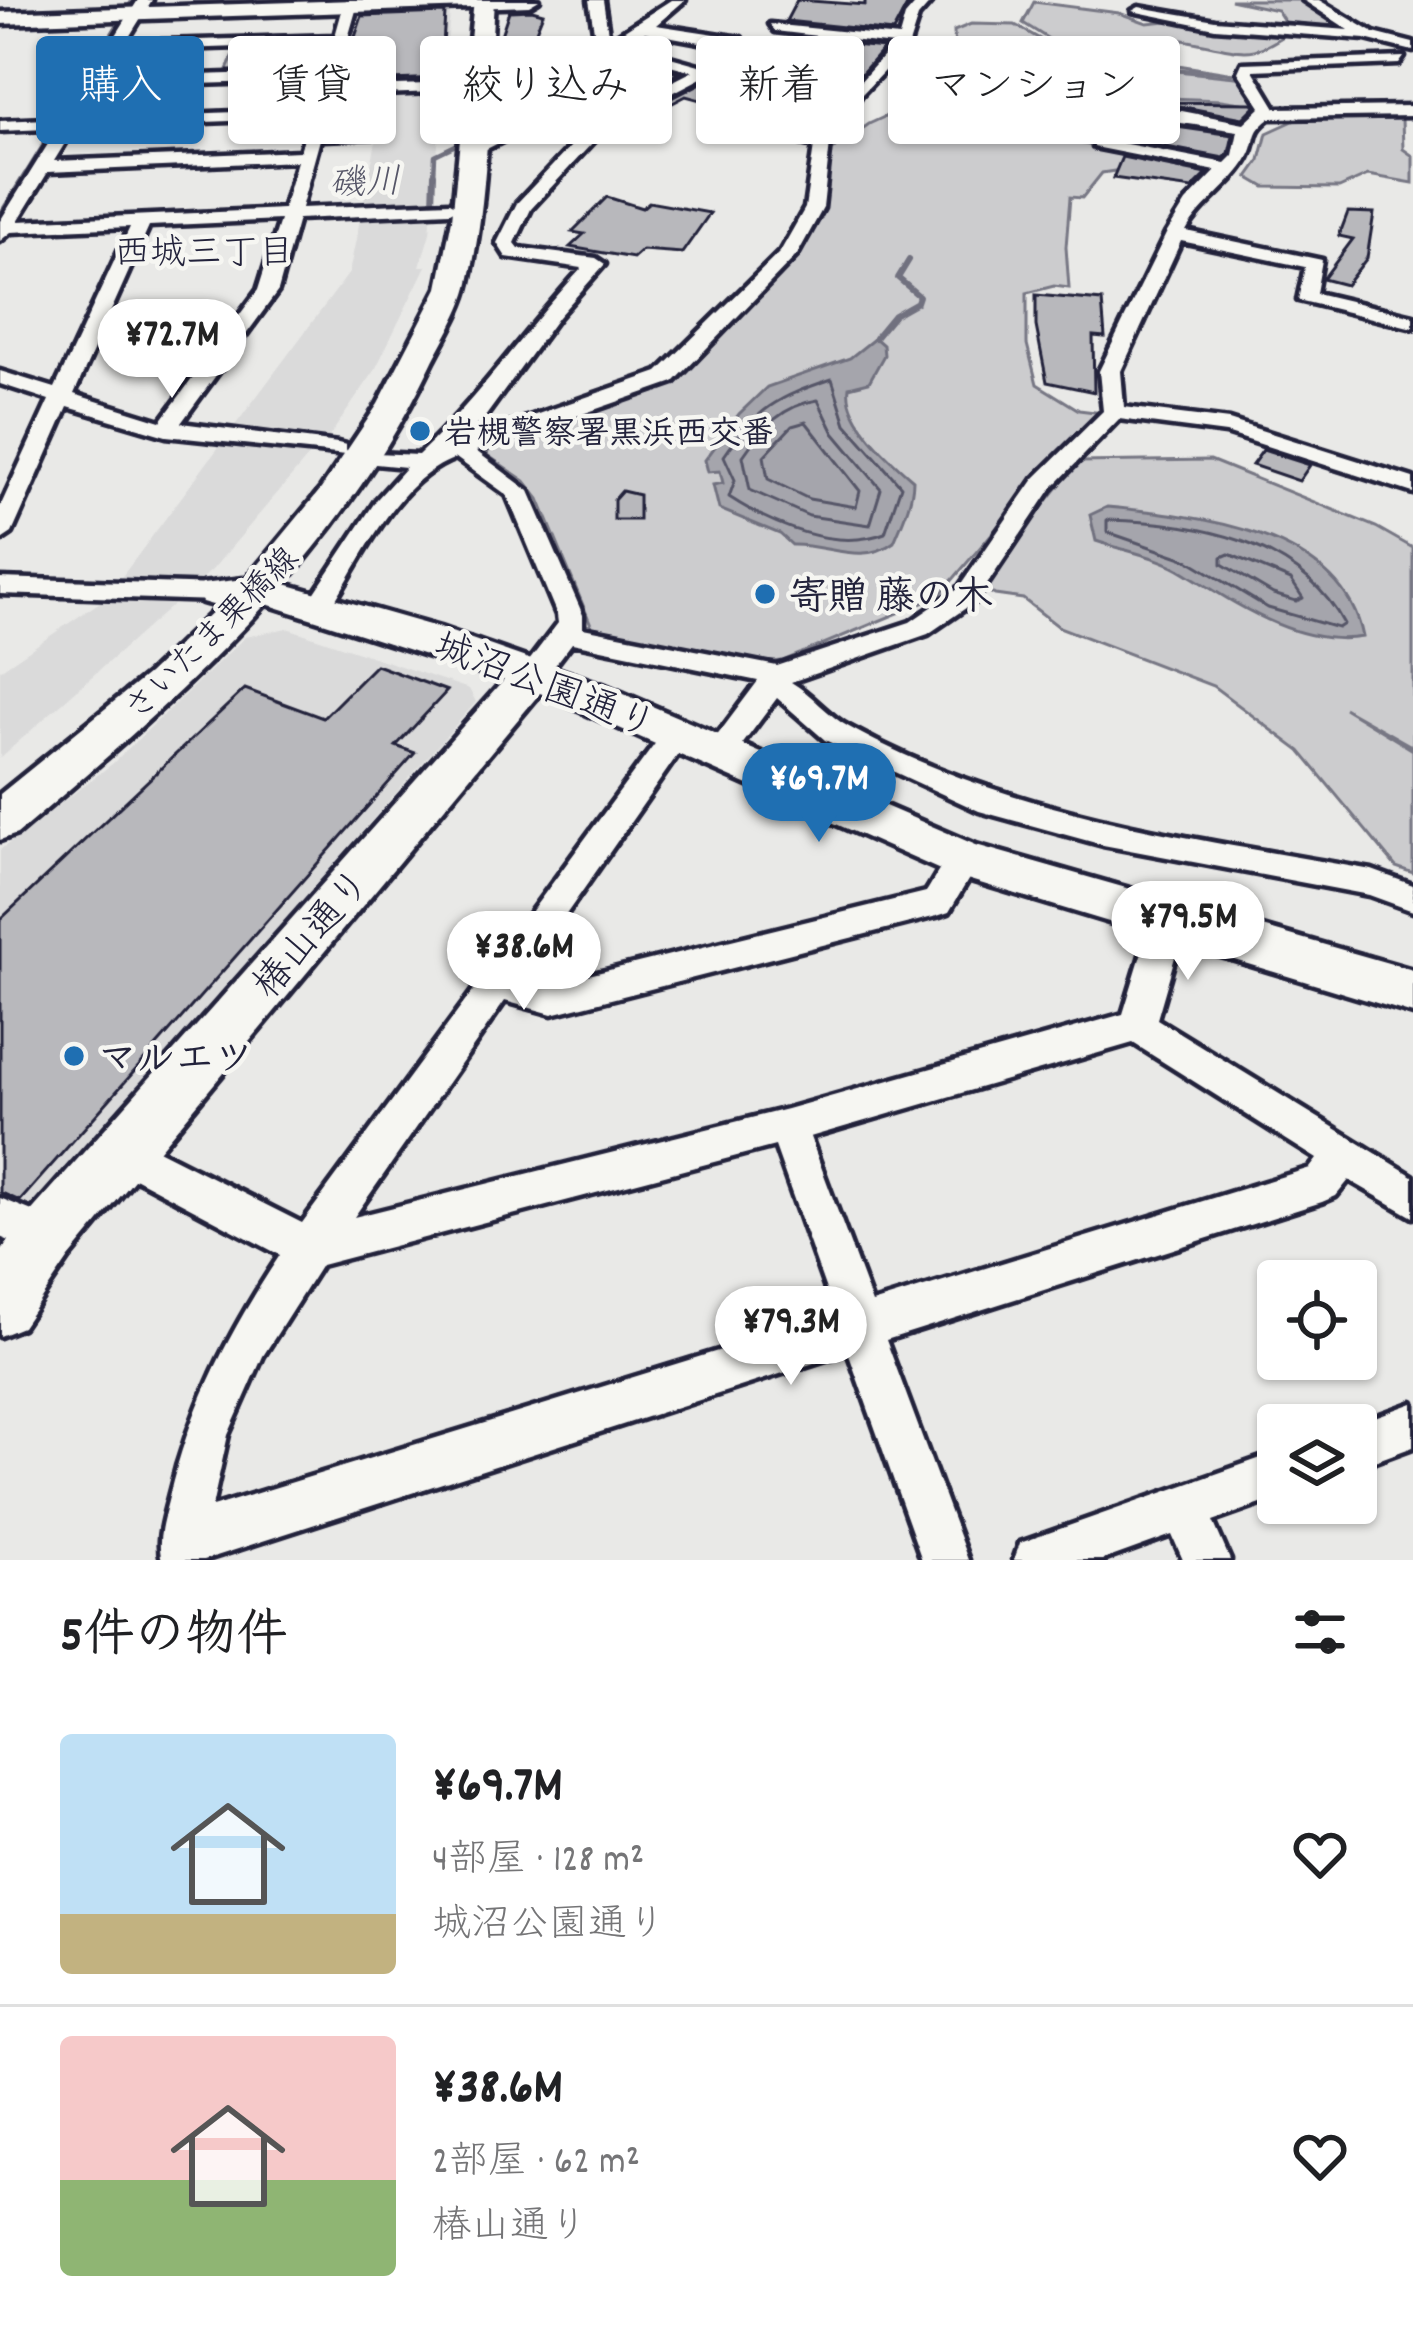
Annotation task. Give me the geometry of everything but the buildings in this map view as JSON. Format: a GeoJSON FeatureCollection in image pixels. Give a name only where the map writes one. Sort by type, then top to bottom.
{"type":"FeatureCollection","features":[{"type":"Feature","properties":{"kind":"main road","name":"さいたま栗橋線"},"geometry":{"type":"LineString","coordinates":[[468,36],[475,1]]}},
{"type":"Feature","properties":{"kind":"main road","name":"さいたま栗橋線"},"geometry":{"type":"LineString","coordinates":[[0,820],[164,685],[351,453],[427,346],[454,288],[472,150],[475,1]]}},
{"type":"Feature","properties":{"kind":"main road","name":"さいたま栗橋線"},"geometry":{"type":"LineString","coordinates":[[0,782],[238,591],[265,542],[351,453],[418,329],[439,272],[455,144]]}},
{"type":"Feature","properties":{"kind":"street"},"geometry":{"type":"LineString","coordinates":[[0,44],[19,12],[530,0]]}},
{"type":"Feature","properties":{"kind":"street"},"geometry":{"type":"LineString","coordinates":[[596,0],[602,36]]}},
{"type":"Feature","properties":{"kind":"street"},"geometry":{"type":"LineString","coordinates":[[626,36],[678,0]]}},
{"type":"Feature","properties":{"kind":"street"},"geometry":{"type":"LineString","coordinates":[[906,36],[912,16],[926,0]]}},
{"type":"Feature","properties":{"kind":"street"},"geometry":{"type":"LineString","coordinates":[[1310,0],[1413,71]]}},
{"type":"Feature","properties":{"kind":"street"},"geometry":{"type":"LineString","coordinates":[[341,36],[351,3]]}},
{"type":"Feature","properties":{"kind":"street"},"geometry":{"type":"LineString","coordinates":[[120,36],[132,7]]}},
{"type":"Feature","properties":{"kind":"street"},"geometry":{"type":"LineString","coordinates":[[111,36],[132,7]]}},
{"type":"Feature","properties":{"kind":"street"},"geometry":{"type":"LineString","coordinates":[[1139,11],[1215,24],[1366,35],[1413,47]]}},
{"type":"Feature","properties":{"kind":"street"},"geometry":{"type":"LineString","coordinates":[[640,27],[673,28],[696,37]]}},
{"type":"Feature","properties":{"kind":"street"},"geometry":{"type":"LineString","coordinates":[[775,27],[888,40]]}},
{"type":"Feature","properties":{"kind":"street"},"geometry":{"type":"LineString","coordinates":[[864,85],[888,59]]}},
{"type":"Feature","properties":{"kind":"street"},"geometry":{"type":"LineString","coordinates":[[1247,128],[1156,111],[1128,111],[1100,144],[1225,168],[1241,156],[1247,128],[1269,107],[1245,72],[1247,66],[1399,60]]}},
{"type":"Feature","properties":{"kind":"street"},"geometry":{"type":"LineString","coordinates":[[220,79],[228,61]]}},
{"type":"Feature","properties":{"kind":"street"},"geometry":{"type":"LineString","coordinates":[[204,80],[228,79]]}},
{"type":"Feature","properties":{"kind":"street"},"geometry":{"type":"LineString","coordinates":[[1266,113],[1413,111]]}},
{"type":"Feature","properties":{"kind":"street"},"geometry":{"type":"LineString","coordinates":[[0,126],[36,124]]}},
{"type":"Feature","properties":{"kind":"street"},"geometry":{"type":"LineString","coordinates":[[12,179],[36,141]]}},
{"type":"Feature","properties":{"kind":"street"},"geometry":{"type":"LineString","coordinates":[[6,226],[56,144]]}},
{"type":"Feature","properties":{"kind":"street"},"geometry":{"type":"LineString","coordinates":[[166,430],[268,291],[311,144]]}},
{"type":"Feature","properties":{"kind":"street"},"geometry":{"type":"LineString","coordinates":[[472,150],[481,144]]}},
{"type":"Feature","properties":{"kind":"street"},"geometry":{"type":"LineString","coordinates":[[319,606],[385,504],[477,412],[550,313],[596,264],[513,253],[506,243],[523,207],[582,144]]}},
{"type":"Feature","properties":{"kind":"street"},"geometry":{"type":"LineString","coordinates":[[0,377],[166,430],[424,462],[462,452],[666,377],[788,255],[814,208],[822,144]]}},
{"type":"Feature","properties":{"kind":"street"},"geometry":{"type":"LineString","coordinates":[[42,167],[308,156]]}},
{"type":"Feature","properties":{"kind":"street"},"geometry":{"type":"LineString","coordinates":[[1114,412],[1110,371],[1175,234],[1192,206],[1225,177],[1225,168]]}},
{"type":"Feature","properties":{"kind":"street"},"geometry":{"type":"LineString","coordinates":[[6,226],[451,203]]}},
{"type":"Feature","properties":{"kind":"street"},"geometry":{"type":"LineString","coordinates":[[6,226],[294,209]]}},
{"type":"Feature","properties":{"kind":"street"},"geometry":{"type":"LineString","coordinates":[[0,533],[142,221]]}},
{"type":"Feature","properties":{"kind":"street"},"geometry":{"type":"LineString","coordinates":[[1175,234],[1315,264],[1305,296],[1413,322]]}},
{"type":"Feature","properties":{"kind":"street"},"geometry":{"type":"LineString","coordinates":[[1114,412],[1229,428],[1413,486]]}},
{"type":"Feature","properties":{"kind":"street"},"geometry":{"type":"LineString","coordinates":[[720,753],[774,680],[919,628],[967,595],[1042,484],[1114,412]]}},
{"type":"Feature","properties":{"kind":"street"},"geometry":{"type":"LineString","coordinates":[[462,452],[517,491],[570,614],[572,624],[533,674]]}},
{"type":"Feature","properties":{"kind":"street"},"geometry":{"type":"LineString","coordinates":[[0,586],[238,591]]}},
{"type":"Feature","properties":{"kind":"street","name":"城沼公園通り"},"geometry":{"type":"LineString","coordinates":[[238,591],[319,606],[533,674],[964,860],[1413,992]]}},
{"type":"Feature","properties":{"kind":"street"},"geometry":{"type":"LineString","coordinates":[[566,632],[774,680],[835,733],[990,803],[1103,833],[1372,883],[1413,898]]}},
{"type":"Feature","properties":{"kind":"street","name":"椿山通り"},"geometry":{"type":"LineString","coordinates":[[0,1305],[48,1237],[533,674]]}},
{"type":"Feature","properties":{"kind":"street"},"geometry":{"type":"LineString","coordinates":[[678,733],[308,1248],[248,1341],[206,1433],[183,1550],[862,1324],[1322,1183],[1346,1155]]}},
{"type":"Feature","properties":{"kind":"street"},"geometry":{"type":"LineString","coordinates":[[500,985],[552,999],[937,902],[964,860]]}},
{"type":"Feature","properties":{"kind":"street"},"geometry":{"type":"LineString","coordinates":[[1137,1026],[1168,919]]}},
{"type":"Feature","properties":{"kind":"street"},"geometry":{"type":"LineString","coordinates":[[121,1151],[308,1248],[787,1126],[1137,1026],[1413,1198]]}},
{"type":"Feature","properties":{"kind":"street"},"geometry":{"type":"LineString","coordinates":[[787,1126],[945,1560]]}},
{"type":"Feature","properties":{"kind":"street"},"geometry":{"type":"LineString","coordinates":[[0,1217],[48,1237]]}},
{"type":"Feature","properties":{"kind":"street"},"geometry":{"type":"LineString","coordinates":[[1377,1438],[1413,1425]]}},
{"type":"Feature","properties":{"kind":"street"},"geometry":{"type":"LineString","coordinates":[[1037,1560],[1257,1483]]}},
{"type":"Feature","properties":{"kind":"street"},"geometry":{"type":"LineString","coordinates":[[1184,1510],[1208,1560]]}},
{"type":"Feature","properties":{"kind":"shaded area"},"geometry":{"type":"Polygon","coordinates":[[[1230,0],[1298,0],[1353,31],[1288,27],[1277,10],[1230,0]]]}},
{"type":"Feature","properties":{"kind":"shaded area"},"geometry":{"type":"Polygon","coordinates":[[[1034,2],[1119,13],[1147,23],[1177,20],[1282,33],[1282,37],[1250,51],[1180,36],[1044,36],[1023,23],[1034,2]]]}},
{"type":"Feature","properties":{"kind":"shaded area"},"geometry":{"type":"Polygon","coordinates":[[[403,10],[450,13],[448,36],[420,36],[420,144],[438,144],[430,233],[420,266],[426,266],[374,372],[324,444],[212,570],[0,758],[0,670],[106,598],[349,273],[375,144],[396,144],[396,44],[403,10]]]}},
{"type":"Feature","properties":{"kind":"shaded area"},"geometry":{"type":"Polygon","coordinates":[[[971,24],[1015,25],[1035,36],[954,36],[954,31],[971,24]]]}},
{"type":"Feature","properties":{"kind":"shaded area"},"geometry":{"type":"Polygon","coordinates":[[[1180,65],[1234,74],[1180,69],[1180,65]]]}},
{"type":"Feature","properties":{"kind":"shaded area"},"geometry":{"type":"Polygon","coordinates":[[[1180,71],[1245,78],[1260,95],[1260,106],[1180,98],[1180,71]]]}},
{"type":"Feature","properties":{"kind":"shaded area"},"geometry":{"type":"Polygon","coordinates":[[[888,115],[888,144],[1084,144],[1148,157],[1147,166],[1102,173],[1082,198],[1070,197],[1069,288],[1054,286],[1027,293],[1027,344],[1037,384],[1079,410],[1103,413],[1076,434],[939,596],[783,661],[761,663],[592,627],[539,499],[525,481],[487,455],[489,448],[673,380],[797,253],[818,218],[824,156],[841,144],[864,144],[864,128],[888,115]]]}},
{"type":"Feature","properties":{"kind":"shaded area"},"geometry":{"type":"Polygon","coordinates":[[[1387,115],[1402,119],[1403,149],[1413,156],[1413,183],[1368,175],[1339,188],[1265,187],[1248,177],[1260,160],[1267,133],[1300,118],[1387,115]]]}},
{"type":"Feature","properties":{"kind":"shaded area"},"geometry":{"type":"Polygon","coordinates":[[[1210,460],[1376,527],[1413,548],[1413,747],[1344,708],[1413,750],[1413,873],[1396,867],[1300,751],[1213,686],[1059,627],[1023,599],[995,595],[979,586],[1078,462],[1210,460]]]}},
{"type":"Feature","properties":{"kind":"shaded area","name":"マルエツ"},"geometry":{"type":"Polygon","coordinates":[[[287,628],[469,689],[476,702],[29,1211],[0,1200],[0,850],[112,764],[245,637],[287,628]]]}},
{"type":"Feature","properties":{"kind":"water"},"geometry":{"type":"Polygon","coordinates":[[[875,338],[883,345],[884,355],[869,382],[849,387],[849,400],[870,438],[913,480],[894,542],[857,553],[792,545],[780,534],[719,509],[713,485],[723,483],[720,471],[708,472],[705,460],[739,414],[767,387],[850,358],[875,338]]]}},
{"type":"Feature","properties":{"kind":"water"},"geometry":{"type":"Polygon","coordinates":[[[1107,507],[1221,523],[1296,551],[1326,573],[1350,601],[1363,637],[1339,639],[1292,630],[1247,610],[1174,566],[1096,541],[1090,515],[1107,507]]]}},
{"type":"Feature","properties":{"kind":"waterway"},"geometry":{"type":"LineString","coordinates":[[24,177],[133,0]]}},
{"type":"Feature","properties":{"kind":"waterway","name":"磯川"},"geometry":{"type":"LineString","coordinates":[[434,177],[435,155],[458,144]]}},
{"type":"Feature","properties":{"kind":"waterway"},"geometry":{"type":"LineString","coordinates":[[0,216],[26,174]]}},
{"type":"Feature","properties":{"kind":"waterway","name":"磯川"},"geometry":{"type":"LineString","coordinates":[[426,205],[433,205],[434,174]]}},
{"type":"Feature","properties":{"kind":"waterway"},"geometry":{"type":"LineString","coordinates":[[875,338],[894,315],[917,302],[919,296],[898,278],[909,260]]}},
{"type":"Feature","properties":{"kind":"place","name":"岩槻警察署黒浜西交番"},"geometry":{"type":"Point","coordinates":[420,431]}},
{"type":"Feature","properties":{"kind":"place","name":"寄贈 藤の木"},"geometry":{"type":"Point","coordinates":[765,594]}},
{"type":"Feature","properties":{"kind":"place","name":"マルエツ"},"geometry":{"type":"Point","coordinates":[74,1056]}},
{"type":"Feature","properties":{"kind":"district","name":"西城三丁目"},"geometry":{"type":"Point","coordinates":[204,250]}}]}
